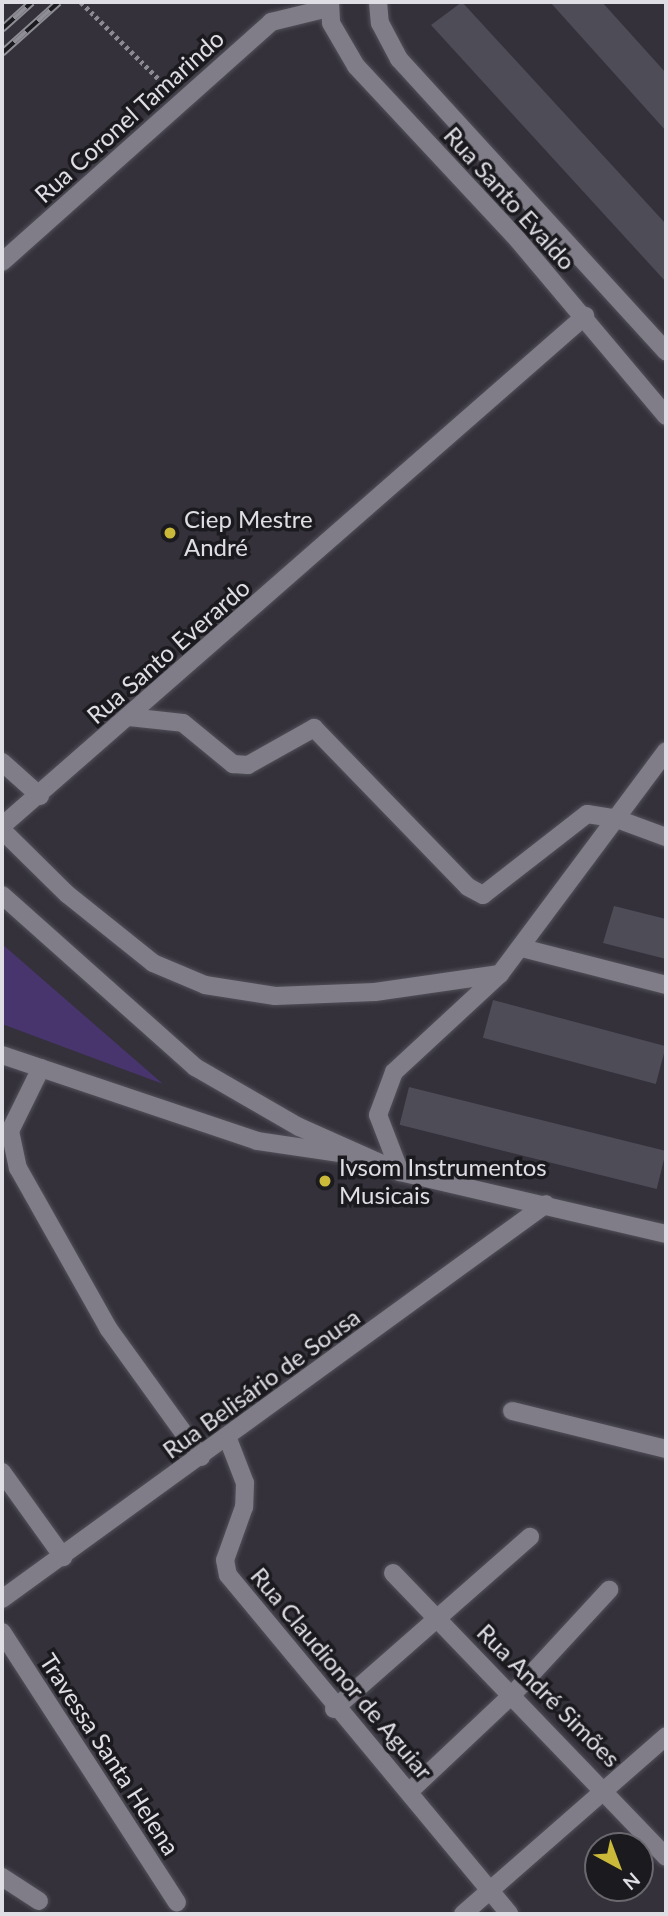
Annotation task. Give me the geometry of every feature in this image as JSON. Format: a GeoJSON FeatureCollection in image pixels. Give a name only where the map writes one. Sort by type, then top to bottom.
{"type":"FeatureCollection","features":[{"type":"Feature","properties":{"kind":"street","name":"Rua Santo Evaldo"},"geometry":{"type":"LineString","coordinates":[[379,2],[380,23],[399,59],[666,351]]}},
{"type":"Feature","properties":{"kind":"street","name":"Rua Santo Evaldo"},"geometry":{"type":"LineString","coordinates":[[329,5],[356,66],[585,316],[666,416]]}},
{"type":"Feature","properties":{"kind":"street","name":"Rua Coronel Tamarindo"},"geometry":{"type":"LineString","coordinates":[[2,262],[271,22],[329,5]]}},
{"type":"Feature","properties":{"kind":"street","name":"Rua Santo Everardo"},"geometry":{"type":"LineString","coordinates":[[2,828],[585,316]]}},
{"type":"Feature","properties":{"kind":"street"},"geometry":{"type":"LineString","coordinates":[[129,717],[183,723],[233,764],[248,765],[314,728],[468,887],[483,895],[587,814],[617,819],[666,837]]}},
{"type":"Feature","properties":{"kind":"street"},"geometry":{"type":"LineString","coordinates":[[400,1172],[381,1132],[380,1096],[394,1072],[500,974],[522,948],[666,751]]}},
{"type":"Feature","properties":{"kind":"street"},"geometry":{"type":"LineString","coordinates":[[2,762],[40,796]]}},
{"type":"Feature","properties":{"kind":"street"},"geometry":{"type":"LineString","coordinates":[[2,828],[67,894],[153,963],[205,985],[275,996],[433,985],[500,974]]}},
{"type":"Feature","properties":{"kind":"street"},"geometry":{"type":"LineString","coordinates":[[2,895],[195,1067],[299,1127],[358,1156],[400,1172],[666,1234]]}},
{"type":"Feature","properties":{"kind":"street"},"geometry":{"type":"LineString","coordinates":[[522,948],[666,985]]}},
{"type":"Feature","properties":{"kind":"street"},"geometry":{"type":"LineString","coordinates":[[2,1055],[257,1141],[358,1156]]}},
{"type":"Feature","properties":{"kind":"street"},"geometry":{"type":"LineString","coordinates":[[41,1068],[10,1132],[18,1168],[108,1328],[201,1457]]}},
{"type":"Feature","properties":{"kind":"street","name":"Rua Belisário de Sousa"},"geometry":{"type":"LineString","coordinates":[[2,1599],[228,1439],[546,1204]]}},
{"type":"Feature","properties":{"kind":"street"},"geometry":{"type":"LineString","coordinates":[[512,1411],[666,1449]]}},
{"type":"Feature","properties":{"kind":"street","name":"Rua Claudionor de Aguiar"},"geometry":{"type":"LineString","coordinates":[[228,1439],[245,1483],[244,1507],[225,1560],[228,1575],[334,1709],[410,1791],[509,1914]]}},
{"type":"Feature","properties":{"kind":"street"},"geometry":{"type":"LineString","coordinates":[[2,1472],[63,1557]]}},
{"type":"Feature","properties":{"kind":"street"},"geometry":{"type":"LineString","coordinates":[[334,1709],[440,1621],[530,1537]]}},
{"type":"Feature","properties":{"kind":"street","name":"Rua André Simões"},"geometry":{"type":"LineString","coordinates":[[393,1573],[609,1791],[666,1857]]}},
{"type":"Feature","properties":{"kind":"street"},"geometry":{"type":"LineString","coordinates":[[410,1791],[513,1694],[609,1590]]}},
{"type":"Feature","properties":{"kind":"street","name":"Travessa Santa Helena"},"geometry":{"type":"LineString","coordinates":[[2,1632],[177,1902]]}},
{"type":"Feature","properties":{"kind":"street"},"geometry":{"type":"LineString","coordinates":[[463,1914],[609,1791],[666,1736]]}},
{"type":"Feature","properties":{"kind":"street"},"geometry":{"type":"LineString","coordinates":[[2,1877],[39,1900]]}},
{"type":"Feature","properties":{"kind":"path"},"geometry":{"type":"LineString","coordinates":[[81,2],[182,101]]}},
{"type":"Feature","properties":{"kind":"shaded area"},"geometry":{"type":"Polygon","coordinates":[[[2,944],[163,1084],[2,1024],[2,944]]]}},
{"type":"Feature","properties":{"kind":"building"},"geometry":{"type":"Polygon","coordinates":[[[462,2],[666,224],[666,282],[431,25],[462,2]]]}},
{"type":"Feature","properties":{"kind":"building"},"geometry":{"type":"Polygon","coordinates":[[[550,2],[602,2],[666,73],[666,131],[550,2]]]}},
{"type":"Feature","properties":{"kind":"building"},"geometry":{"type":"Polygon","coordinates":[[[614,906],[666,919],[666,959],[603,943],[614,906]]]}},
{"type":"Feature","properties":{"kind":"building"},"geometry":{"type":"Polygon","coordinates":[[[493,1000],[666,1046],[656,1084],[483,1038],[493,1000]]]}},
{"type":"Feature","properties":{"kind":"building"},"geometry":{"type":"Polygon","coordinates":[[[409,1087],[666,1151],[657,1189],[400,1125],[409,1087]]]}},
{"type":"Feature","properties":{"kind":"railway"},"geometry":{"type":"LineString","coordinates":[[2,29],[32,2]]}},
{"type":"Feature","properties":{"kind":"railway"},"geometry":{"type":"LineString","coordinates":[[2,53],[59,2]]}},
{"type":"Feature","properties":{"kind":"place","name":"Ciep Mestre André"},"geometry":{"type":"Point","coordinates":[170,533]}},
{"type":"Feature","properties":{"kind":"place","name":"Ivsom Instrumentos Musicais"},"geometry":{"type":"Point","coordinates":[325,1181]}}]}
